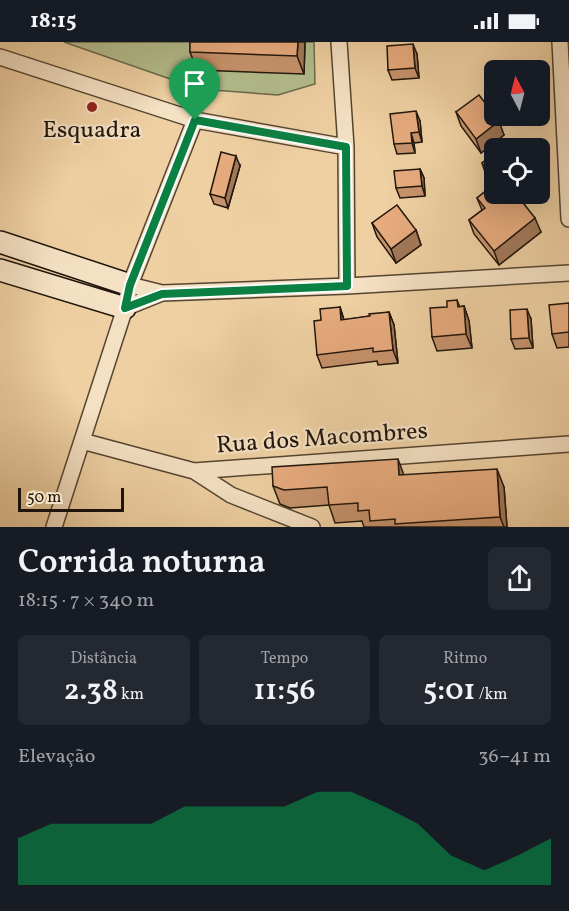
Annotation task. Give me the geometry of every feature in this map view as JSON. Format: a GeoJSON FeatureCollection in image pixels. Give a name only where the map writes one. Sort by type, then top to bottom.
{"type":"FeatureCollection","features":[{"type":"Feature","properties":{"kind":"main road"},"geometry":{"type":"LineString","coordinates":[[0,242],[130,285]]}},
{"type":"Feature","properties":{"kind":"main road"},"geometry":{"type":"LineString","coordinates":[[0,270],[125,308]]}},
{"type":"Feature","properties":{"kind":"street"},"geometry":{"type":"LineString","coordinates":[[0,47],[2,42]]}},
{"type":"Feature","properties":{"kind":"street"},"geometry":{"type":"LineString","coordinates":[[339,42],[346,147],[347,286]]}},
{"type":"Feature","properties":{"kind":"street"},"geometry":{"type":"LineString","coordinates":[[560,42],[565,65],[569,219]]}},
{"type":"Feature","properties":{"kind":"street"},"geometry":{"type":"LineString","coordinates":[[0,57],[195,120],[346,147]]}},
{"type":"Feature","properties":{"kind":"street"},"geometry":{"type":"LineString","coordinates":[[54,527],[125,308],[130,285],[195,120]]}},
{"type":"Feature","properties":{"kind":"street"},"geometry":{"type":"LineString","coordinates":[[130,285],[162,294],[569,273]]}},
{"type":"Feature","properties":{"kind":"street"},"geometry":{"type":"LineString","coordinates":[[125,308],[162,294]]}},
{"type":"Feature","properties":{"kind":"street","name":"Rua dos Macombres"},"geometry":{"type":"LineString","coordinates":[[82,441],[194,471],[569,444]]}},
{"type":"Feature","properties":{"kind":"street"},"geometry":{"type":"LineString","coordinates":[[194,471],[231,495],[312,527]]}},
{"type":"Feature","properties":{"kind":"green space"},"geometry":{"type":"Polygon","coordinates":[[[64,42],[314,42],[315,84],[278,95],[199,89],[64,42]]]}},
{"type":"Feature","properties":{"kind":"building"},"geometry":{"type":"Polygon","coordinates":[[[190,42],[298,42],[297,56],[190,52],[190,42]]]}},
{"type":"Feature","properties":{"kind":"building"},"geometry":{"type":"Polygon","coordinates":[[[413,44],[415,68],[388,70],[387,46],[413,44]]]}},
{"type":"Feature","properties":{"kind":"building"},"geometry":{"type":"Polygon","coordinates":[[[479,95],[484,102],[484,126],[493,126],[476,139],[456,112],[479,95]]]}},
{"type":"Feature","properties":{"kind":"building"},"geometry":{"type":"Polygon","coordinates":[[[416,111],[419,132],[411,133],[412,143],[394,144],[390,114],[416,111]]]}},
{"type":"Feature","properties":{"kind":"building"},"geometry":{"type":"Polygon","coordinates":[[[221,152],[236,156],[225,198],[210,194],[221,152]]]}},
{"type":"Feature","properties":{"kind":"building"},"geometry":{"type":"Polygon","coordinates":[[[420,169],[422,186],[396,188],[394,171],[420,169]]]}},
{"type":"Feature","properties":{"kind":"building"},"geometry":{"type":"Polygon","coordinates":[[[484,193],[484,204],[524,204],[535,218],[494,251],[469,220],[485,208],[477,198],[484,193]]]}},
{"type":"Feature","properties":{"kind":"building"},"geometry":{"type":"Polygon","coordinates":[[[397,205],[416,230],[391,249],[372,223],[397,205]]]}},
{"type":"Feature","properties":{"kind":"building"},"geometry":{"type":"Polygon","coordinates":[[[457,300],[458,307],[464,306],[466,334],[432,337],[430,308],[447,307],[447,301],[457,300]]]}},
{"type":"Feature","properties":{"kind":"building"},"geometry":{"type":"Polygon","coordinates":[[[569,303],[569,332],[552,334],[549,305],[569,303]]]}},
{"type":"Feature","properties":{"kind":"building"},"geometry":{"type":"Polygon","coordinates":[[[340,307],[341,320],[389,312],[393,350],[373,352],[373,348],[317,355],[314,321],[321,320],[320,309],[340,307]]]}},
{"type":"Feature","properties":{"kind":"building"},"geometry":{"type":"Polygon","coordinates":[[[527,309],[529,338],[511,339],[510,310],[527,309]]]}},
{"type":"Feature","properties":{"kind":"building"},"geometry":{"type":"Polygon","coordinates":[[[398,459],[399,475],[497,469],[500,517],[395,524],[395,519],[370,521],[369,510],[358,511],[358,503],[329,505],[327,487],[284,490],[273,486],[272,467],[398,459]]]}},
{"type":"Feature","properties":{"kind":"place","name":"Esquadra"},"geometry":{"type":"Point","coordinates":[92,107]}},
{"type":"Feature","properties":{"kind":"route"},"geometry":{"type":"LineString","coordinates":[[195,120],[346,147],[347,286],[162,294],[125,308],[130,285],[195,120]]}}]}
